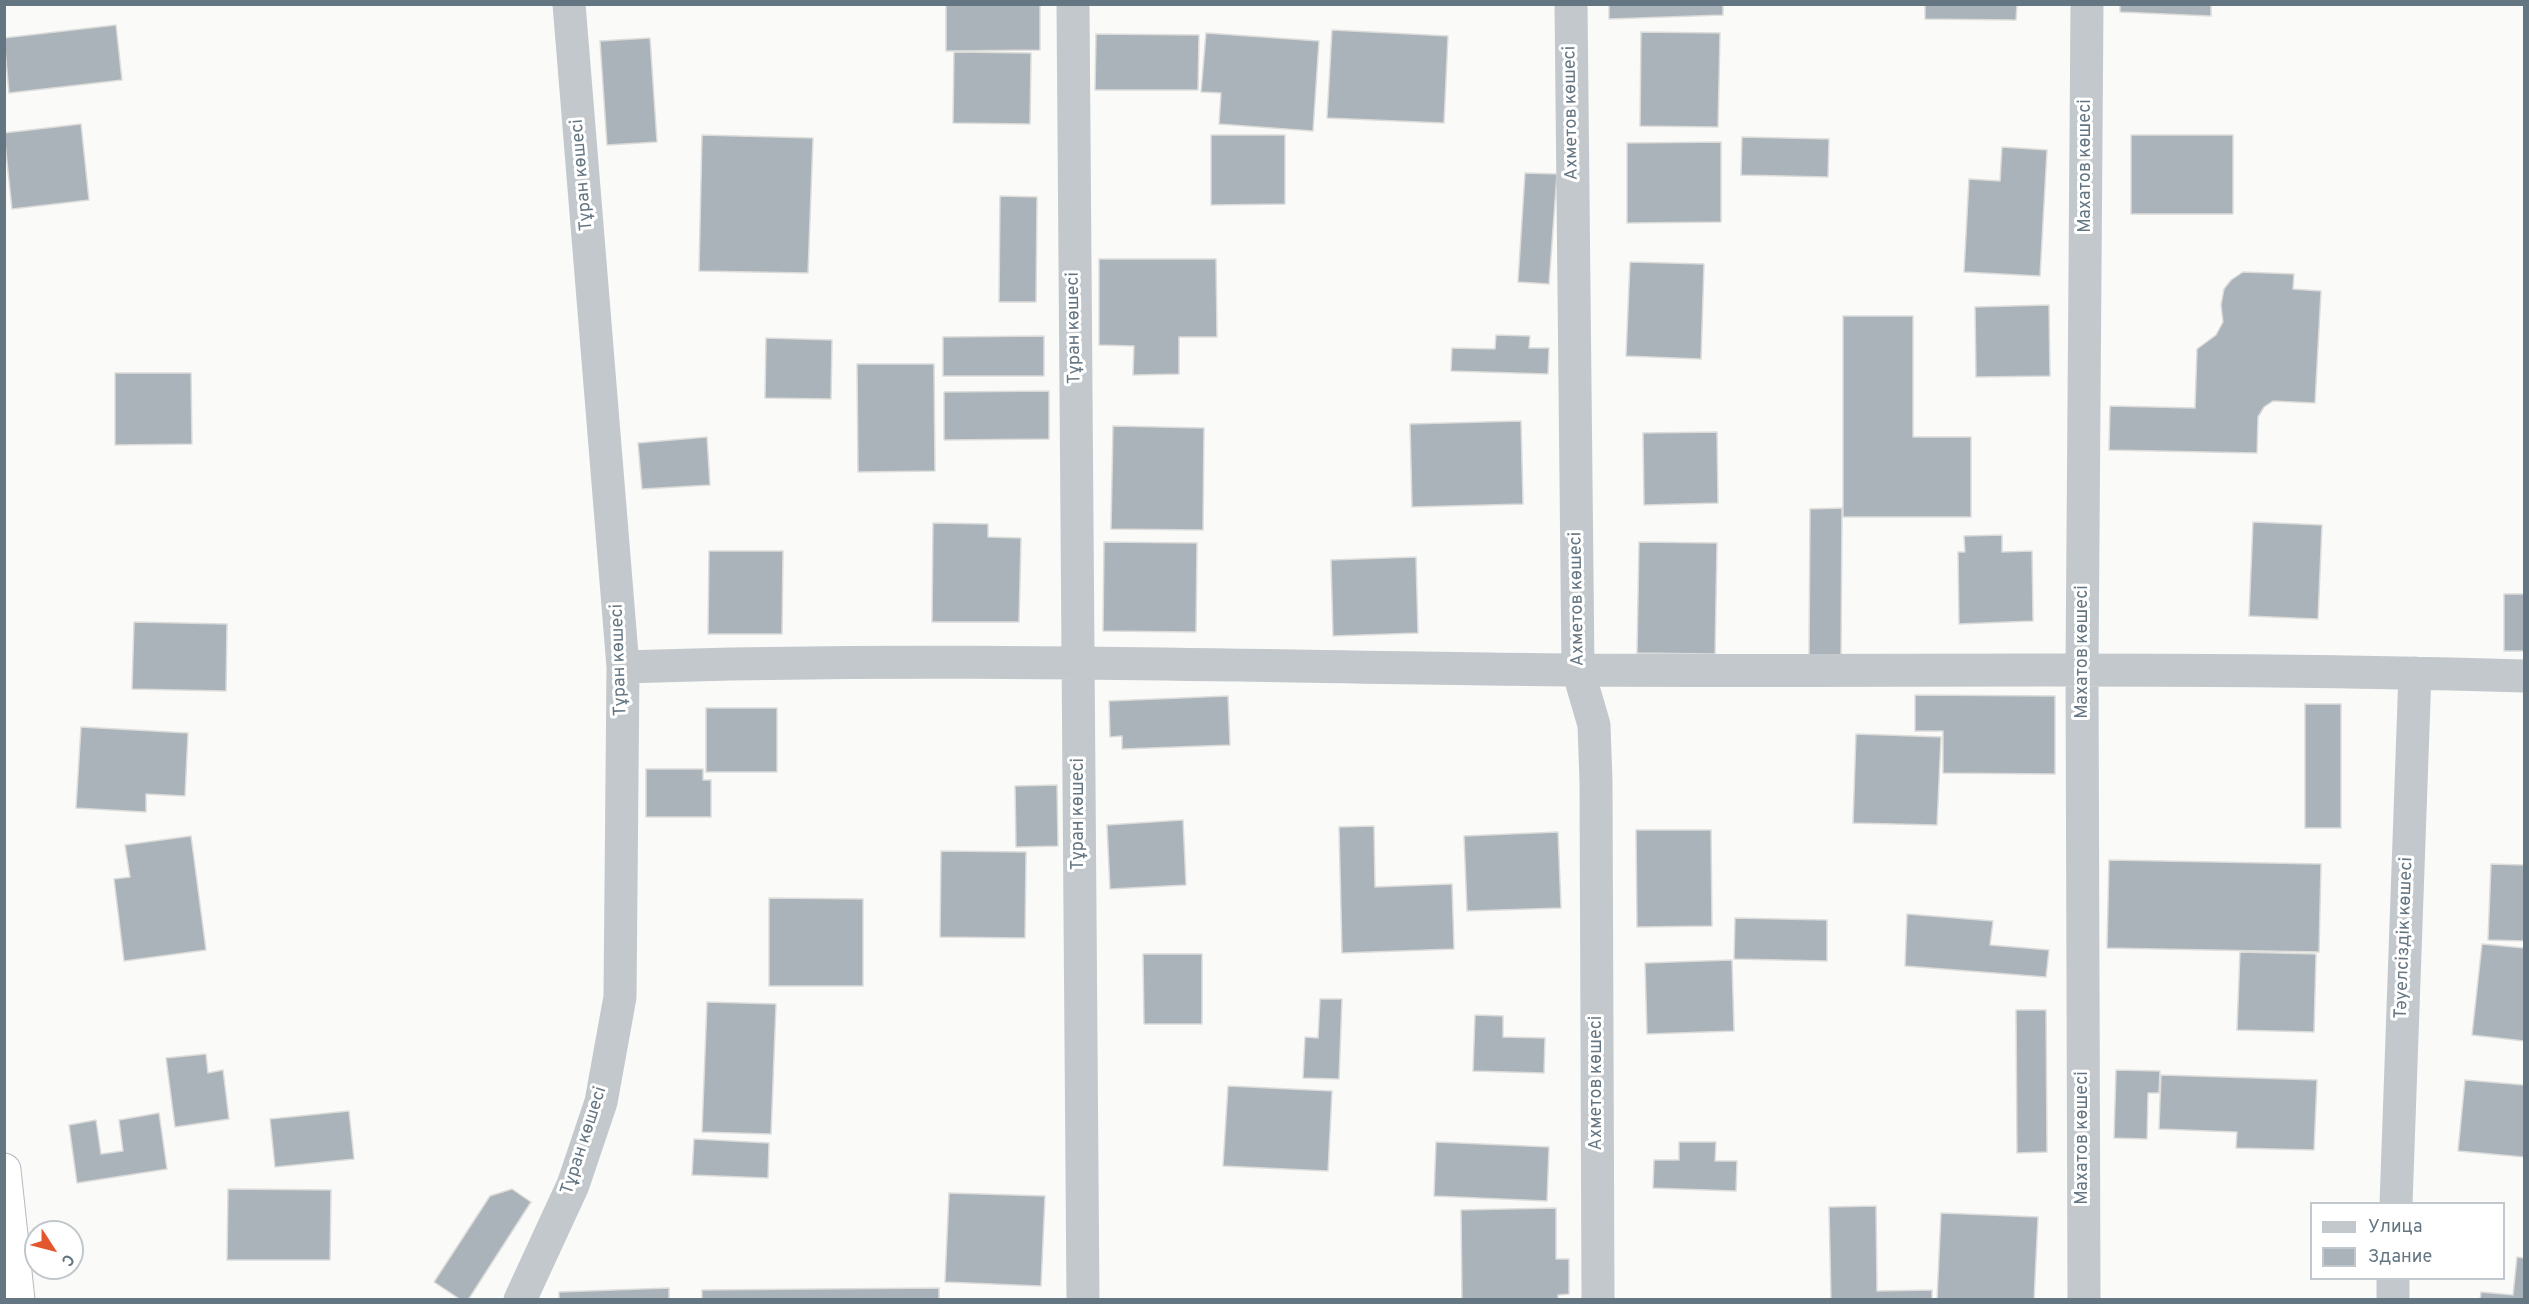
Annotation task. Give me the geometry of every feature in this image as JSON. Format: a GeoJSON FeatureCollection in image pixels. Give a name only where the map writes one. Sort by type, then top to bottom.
{"type":"FeatureCollection","features":[{"type":"Feature","properties":{"kind":"highway"},"geometry":{"type":"LineString","coordinates":[[4,1170],[18,1299]]}},
{"type":"Feature","properties":{"kind":"street","name":"Тұран көшесі"},"geometry":{"type":"LineString","coordinates":[[520,1299],[573,1185],[601,1102],[620,997],[623,667],[569,4]]}},
{"type":"Feature","properties":{"kind":"street","name":"Тұран көшесі"},"geometry":{"type":"LineString","coordinates":[[1072,4],[1083,1299]]}},
{"type":"Feature","properties":{"kind":"street","name":"Ахметов көшесі"},"geometry":{"type":"LineString","coordinates":[[1571,4],[1578,670],[1594,724],[1595,736],[1598,1299]]}},
{"type":"Feature","properties":{"kind":"street","name":"Махатов көшесі"},"geometry":{"type":"LineString","coordinates":[[2084,1299],[2082,668],[2087,4]]}},
{"type":"Feature","properties":{"kind":"street"},"geometry":{"type":"LineString","coordinates":[[623,667],[721,663],[1078,662],[1578,670],[2082,668],[2524,676]]}},
{"type":"Feature","properties":{"kind":"street","name":"Тәуелсіздік көшесі"},"geometry":{"type":"LineString","coordinates":[[2396,1202],[2415,673]]}},
{"type":"Feature","properties":{"kind":"street"},"geometry":{"type":"LineString","coordinates":[[2393,1280],[2393,1299]]}},
{"type":"Feature","properties":{"kind":"building"},"geometry":{"type":"Polygon","coordinates":[[[946,4],[1040,4],[1040,50],[946,51],[946,4]]]}},
{"type":"Feature","properties":{"kind":"building"},"geometry":{"type":"Polygon","coordinates":[[[1609,4],[1723,4],[1723,15],[1609,19],[1609,4]]]}},
{"type":"Feature","properties":{"kind":"building"},"geometry":{"type":"Polygon","coordinates":[[[1925,4],[2017,4],[2016,20],[1925,19],[1925,4]]]}},
{"type":"Feature","properties":{"kind":"building"},"geometry":{"type":"Polygon","coordinates":[[[2120,4],[2211,4],[2211,16],[2120,12],[2120,4]]]}},
{"type":"Feature","properties":{"kind":"building"},"geometry":{"type":"Polygon","coordinates":[[[116,25],[122,80],[9,93],[4,38],[116,25]]]}},
{"type":"Feature","properties":{"kind":"building"},"geometry":{"type":"Polygon","coordinates":[[[1332,30],[1448,36],[1444,123],[1327,118],[1332,30]]]}},
{"type":"Feature","properties":{"kind":"building"},"geometry":{"type":"Polygon","coordinates":[[[1641,32],[1720,33],[1718,127],[1640,126],[1641,32]]]}},
{"type":"Feature","properties":{"kind":"building"},"geometry":{"type":"Polygon","coordinates":[[[1206,33],[1319,41],[1313,131],[1219,124],[1221,93],[1201,92],[1206,33]]]}},
{"type":"Feature","properties":{"kind":"building"},"geometry":{"type":"Polygon","coordinates":[[[1096,34],[1199,35],[1198,90],[1095,90],[1096,34]]]}},
{"type":"Feature","properties":{"kind":"building"},"geometry":{"type":"Polygon","coordinates":[[[650,38],[657,142],[607,145],[600,41],[650,38]]]}},
{"type":"Feature","properties":{"kind":"building"},"geometry":{"type":"Polygon","coordinates":[[[954,52],[1031,53],[1030,124],[953,123],[954,52]]]}},
{"type":"Feature","properties":{"kind":"building"},"geometry":{"type":"Polygon","coordinates":[[[81,124],[89,200],[12,209],[4,133],[81,124]]]}},
{"type":"Feature","properties":{"kind":"building"},"geometry":{"type":"Polygon","coordinates":[[[702,135],[813,138],[808,273],[699,271],[702,135]]]}},
{"type":"Feature","properties":{"kind":"building"},"geometry":{"type":"Polygon","coordinates":[[[1211,135],[1285,135],[1285,204],[1211,205],[1211,135]]]}},
{"type":"Feature","properties":{"kind":"building"},"geometry":{"type":"Polygon","coordinates":[[[2131,135],[2233,135],[2233,214],[2131,214],[2131,135]]]}},
{"type":"Feature","properties":{"kind":"building"},"geometry":{"type":"Polygon","coordinates":[[[1742,137],[1829,139],[1828,177],[1741,175],[1742,137]]]}},
{"type":"Feature","properties":{"kind":"building"},"geometry":{"type":"Polygon","coordinates":[[[1721,142],[1721,222],[1627,223],[1627,143],[1721,142]]]}},
{"type":"Feature","properties":{"kind":"building"},"geometry":{"type":"Polygon","coordinates":[[[2002,147],[2047,150],[2040,276],[1964,272],[1969,179],[2000,181],[2002,147]]]}},
{"type":"Feature","properties":{"kind":"building"},"geometry":{"type":"Polygon","coordinates":[[[1525,173],[1557,174],[1549,284],[1518,282],[1525,173]]]}},
{"type":"Feature","properties":{"kind":"building"},"geometry":{"type":"Polygon","coordinates":[[[1000,196],[1037,197],[1036,302],[999,302],[1000,196]]]}},
{"type":"Feature","properties":{"kind":"building"},"geometry":{"type":"Polygon","coordinates":[[[1099,259],[1216,259],[1217,337],[1179,337],[1179,374],[1133,375],[1134,346],[1099,345],[1099,259]]]}},
{"type":"Feature","properties":{"kind":"building"},"geometry":{"type":"Polygon","coordinates":[[[1630,262],[1704,264],[1701,359],[1626,356],[1630,262]]]}},
{"type":"Feature","properties":{"kind":"building"},"geometry":{"type":"Polygon","coordinates":[[[2243,272],[2294,274],[2293,289],[2321,291],[2315,403],[2273,401],[2264,407],[2258,417],[2257,453],[2109,450],[2110,406],[2195,408],[2197,349],[2216,335],[2223,322],[2221,305],[2224,289],[2231,280],[2243,272]]]}},
{"type":"Feature","properties":{"kind":"building"},"geometry":{"type":"Polygon","coordinates":[[[2049,305],[2050,376],[1976,377],[1975,307],[2049,305]]]}},
{"type":"Feature","properties":{"kind":"building"},"geometry":{"type":"Polygon","coordinates":[[[1843,316],[1913,316],[1913,437],[1971,437],[1971,517],[1843,517],[1843,316]]]}},
{"type":"Feature","properties":{"kind":"building"},"geometry":{"type":"Polygon","coordinates":[[[1496,335],[1530,336],[1529,348],[1549,348],[1548,374],[1451,371],[1452,348],[1495,349],[1496,335]]]}},
{"type":"Feature","properties":{"kind":"building"},"geometry":{"type":"Polygon","coordinates":[[[1044,336],[1044,376],[943,376],[943,337],[1044,336]]]}},
{"type":"Feature","properties":{"kind":"building"},"geometry":{"type":"Polygon","coordinates":[[[766,338],[832,340],[831,399],[765,398],[766,338]]]}},
{"type":"Feature","properties":{"kind":"building"},"geometry":{"type":"Polygon","coordinates":[[[857,364],[934,364],[935,471],[858,472],[857,364]]]}},
{"type":"Feature","properties":{"kind":"building"},"geometry":{"type":"Polygon","coordinates":[[[115,373],[191,373],[192,444],[115,445],[115,373]]]}},
{"type":"Feature","properties":{"kind":"building"},"geometry":{"type":"Polygon","coordinates":[[[1049,391],[1049,439],[944,440],[944,392],[1049,391]]]}},
{"type":"Feature","properties":{"kind":"building"},"geometry":{"type":"Polygon","coordinates":[[[1521,421],[1523,504],[1412,507],[1410,424],[1521,421]]]}},
{"type":"Feature","properties":{"kind":"building"},"geometry":{"type":"Polygon","coordinates":[[[1113,426],[1204,428],[1203,530],[1111,529],[1113,426]]]}},
{"type":"Feature","properties":{"kind":"building"},"geometry":{"type":"Polygon","coordinates":[[[1717,432],[1718,503],[1644,505],[1643,433],[1717,432]]]}},
{"type":"Feature","properties":{"kind":"building"},"geometry":{"type":"Polygon","coordinates":[[[707,437],[710,485],[642,489],[638,443],[707,437]]]}},
{"type":"Feature","properties":{"kind":"building"},"geometry":{"type":"Polygon","coordinates":[[[1842,508],[1841,657],[1809,657],[1810,509],[1842,508]]]}},
{"type":"Feature","properties":{"kind":"building"},"geometry":{"type":"Polygon","coordinates":[[[2253,522],[2322,525],[2318,619],[2249,616],[2253,522]]]}},
{"type":"Feature","properties":{"kind":"building"},"geometry":{"type":"Polygon","coordinates":[[[933,523],[988,524],[988,537],[1021,538],[1019,622],[932,622],[933,523]]]}},
{"type":"Feature","properties":{"kind":"building"},"geometry":{"type":"Polygon","coordinates":[[[2002,535],[2002,552],[2032,551],[2033,621],[1959,624],[1958,552],[1965,552],[1964,536],[2002,535]]]}},
{"type":"Feature","properties":{"kind":"building"},"geometry":{"type":"Polygon","coordinates":[[[1104,542],[1197,543],[1196,632],[1103,631],[1104,542]]]}},
{"type":"Feature","properties":{"kind":"building"},"geometry":{"type":"Polygon","coordinates":[[[1639,542],[1717,543],[1715,654],[1637,653],[1639,542]]]}},
{"type":"Feature","properties":{"kind":"building"},"geometry":{"type":"Polygon","coordinates":[[[709,551],[783,551],[782,634],[708,634],[709,551]]]}},
{"type":"Feature","properties":{"kind":"building"},"geometry":{"type":"Polygon","coordinates":[[[1416,557],[1418,633],[1333,636],[1331,560],[1416,557]]]}},
{"type":"Feature","properties":{"kind":"building"},"geometry":{"type":"Polygon","coordinates":[[[2504,594],[2524,594],[2524,651],[2504,651],[2504,594]]]}},
{"type":"Feature","properties":{"kind":"building"},"geometry":{"type":"Polygon","coordinates":[[[134,622],[227,624],[226,691],[132,689],[134,622]]]}},
{"type":"Feature","properties":{"kind":"building"},"geometry":{"type":"Polygon","coordinates":[[[1915,695],[2055,696],[2055,774],[1943,773],[1943,731],[1915,731],[1915,695]]]}},
{"type":"Feature","properties":{"kind":"building"},"geometry":{"type":"Polygon","coordinates":[[[1228,696],[1230,745],[1122,749],[1122,736],[1110,737],[1109,701],[1228,696]]]}},
{"type":"Feature","properties":{"kind":"building"},"geometry":{"type":"Polygon","coordinates":[[[2305,704],[2341,704],[2341,828],[2305,828],[2305,704]]]}},
{"type":"Feature","properties":{"kind":"building"},"geometry":{"type":"Polygon","coordinates":[[[706,708],[777,708],[777,772],[706,772],[706,708]]]}},
{"type":"Feature","properties":{"kind":"building"},"geometry":{"type":"Polygon","coordinates":[[[81,727],[188,733],[185,796],[146,794],[146,812],[76,808],[81,727]]]}},
{"type":"Feature","properties":{"kind":"building"},"geometry":{"type":"Polygon","coordinates":[[[1856,734],[1941,737],[1937,825],[1853,823],[1856,734]]]}},
{"type":"Feature","properties":{"kind":"building"},"geometry":{"type":"Polygon","coordinates":[[[646,769],[703,769],[703,780],[711,780],[711,817],[646,817],[646,769]]]}},
{"type":"Feature","properties":{"kind":"building"},"geometry":{"type":"Polygon","coordinates":[[[1057,785],[1058,846],[1016,847],[1015,786],[1057,785]]]}},
{"type":"Feature","properties":{"kind":"building"},"geometry":{"type":"Polygon","coordinates":[[[1183,820],[1186,885],[1110,889],[1107,825],[1183,820]]]}},
{"type":"Feature","properties":{"kind":"building"},"geometry":{"type":"Polygon","coordinates":[[[1374,826],[1375,887],[1452,884],[1454,949],[1342,953],[1339,827],[1374,826]]]}},
{"type":"Feature","properties":{"kind":"building"},"geometry":{"type":"Polygon","coordinates":[[[1636,830],[1711,830],[1712,926],[1637,927],[1636,830]]]}},
{"type":"Feature","properties":{"kind":"building"},"geometry":{"type":"Polygon","coordinates":[[[1558,832],[1561,908],[1467,911],[1464,836],[1558,832]]]}},
{"type":"Feature","properties":{"kind":"building"},"geometry":{"type":"Polygon","coordinates":[[[191,836],[206,950],[124,961],[114,879],[130,877],[125,845],[191,836]]]}},
{"type":"Feature","properties":{"kind":"building"},"geometry":{"type":"Polygon","coordinates":[[[941,851],[1026,852],[1025,938],[940,937],[941,851]]]}},
{"type":"Feature","properties":{"kind":"building"},"geometry":{"type":"Polygon","coordinates":[[[2109,860],[2321,864],[2319,952],[2107,948],[2109,860]]]}},
{"type":"Feature","properties":{"kind":"building"},"geometry":{"type":"Polygon","coordinates":[[[2491,864],[2524,865],[2524,941],[2488,940],[2491,864]]]}},
{"type":"Feature","properties":{"kind":"building"},"geometry":{"type":"Polygon","coordinates":[[[769,898],[863,899],[863,986],[769,986],[769,898]]]}},
{"type":"Feature","properties":{"kind":"building"},"geometry":{"type":"Polygon","coordinates":[[[1907,914],[1993,921],[1990,945],[2049,950],[2046,977],[1905,966],[1907,914]]]}},
{"type":"Feature","properties":{"kind":"building"},"geometry":{"type":"Polygon","coordinates":[[[1735,918],[1827,920],[1827,961],[1734,959],[1735,918]]]}},
{"type":"Feature","properties":{"kind":"building"},"geometry":{"type":"Polygon","coordinates":[[[2482,944],[2524,948],[2524,1041],[2472,1035],[2482,944]]]}},
{"type":"Feature","properties":{"kind":"building"},"geometry":{"type":"Polygon","coordinates":[[[2240,952],[2316,954],[2314,1032],[2237,1030],[2240,952]]]}},
{"type":"Feature","properties":{"kind":"building"},"geometry":{"type":"Polygon","coordinates":[[[1143,954],[1202,954],[1202,1024],[1144,1024],[1143,954]]]}},
{"type":"Feature","properties":{"kind":"building"},"geometry":{"type":"Polygon","coordinates":[[[1732,960],[1734,1031],[1647,1034],[1645,963],[1732,960]]]}},
{"type":"Feature","properties":{"kind":"building"},"geometry":{"type":"Polygon","coordinates":[[[1320,999],[1342,999],[1339,1079],[1303,1078],[1305,1037],[1318,1038],[1320,999]]]}},
{"type":"Feature","properties":{"kind":"building"},"geometry":{"type":"Polygon","coordinates":[[[707,1002],[776,1004],[771,1134],[702,1132],[707,1002]]]}},
{"type":"Feature","properties":{"kind":"building"},"geometry":{"type":"Polygon","coordinates":[[[2016,1010],[2046,1010],[2047,1152],[2017,1153],[2016,1010]]]}},
{"type":"Feature","properties":{"kind":"building"},"geometry":{"type":"Polygon","coordinates":[[[1475,1015],[1503,1016],[1503,1037],[1545,1038],[1544,1073],[1473,1071],[1475,1015]]]}},
{"type":"Feature","properties":{"kind":"building"},"geometry":{"type":"Polygon","coordinates":[[[206,1054],[208,1073],[223,1070],[229,1119],[175,1127],[166,1058],[206,1054]]]}},
{"type":"Feature","properties":{"kind":"building"},"geometry":{"type":"Polygon","coordinates":[[[2116,1070],[2160,1071],[2159,1093],[2148,1093],[2147,1139],[2114,1138],[2116,1070]]]}},
{"type":"Feature","properties":{"kind":"building"},"geometry":{"type":"Polygon","coordinates":[[[2161,1075],[2317,1080],[2314,1150],[2236,1148],[2237,1132],[2159,1129],[2161,1075]]]}},
{"type":"Feature","properties":{"kind":"building"},"geometry":{"type":"Polygon","coordinates":[[[2465,1080],[2524,1085],[2524,1157],[2458,1151],[2465,1080]]]}},
{"type":"Feature","properties":{"kind":"building"},"geometry":{"type":"Polygon","coordinates":[[[1228,1086],[1332,1091],[1328,1171],[1223,1166],[1228,1086]]]}},
{"type":"Feature","properties":{"kind":"building"},"geometry":{"type":"Polygon","coordinates":[[[349,1111],[354,1159],[275,1167],[270,1119],[349,1111]]]}},
{"type":"Feature","properties":{"kind":"building"},"geometry":{"type":"Polygon","coordinates":[[[159,1113],[167,1169],[77,1183],[69,1125],[96,1120],[101,1154],[123,1151],[119,1120],[159,1113]]]}},
{"type":"Feature","properties":{"kind":"building"},"geometry":{"type":"Polygon","coordinates":[[[694,1139],[769,1143],[768,1178],[692,1175],[694,1139]]]}},
{"type":"Feature","properties":{"kind":"building"},"geometry":{"type":"Polygon","coordinates":[[[1436,1142],[1549,1147],[1547,1201],[1434,1196],[1436,1142]]]}},
{"type":"Feature","properties":{"kind":"building"},"geometry":{"type":"Polygon","coordinates":[[[1679,1142],[1716,1142],[1715,1161],[1737,1161],[1736,1191],[1653,1188],[1654,1160],[1679,1160],[1679,1142]]]}},
{"type":"Feature","properties":{"kind":"building"},"geometry":{"type":"Polygon","coordinates":[[[228,1189],[331,1190],[330,1260],[227,1260],[228,1189]]]}},
{"type":"Feature","properties":{"kind":"building"},"geometry":{"type":"Polygon","coordinates":[[[512,1189],[531,1202],[468,1300],[461,1300],[434,1282],[490,1196],[512,1189]]]}},
{"type":"Feature","properties":{"kind":"building"},"geometry":{"type":"Polygon","coordinates":[[[949,1193],[1045,1196],[1041,1286],[945,1282],[949,1193]]]}},
{"type":"Feature","properties":{"kind":"building"},"geometry":{"type":"Polygon","coordinates":[[[1876,1206],[1877,1291],[1932,1290],[1932,1300],[1831,1300],[1829,1207],[1876,1206]]]}},
{"type":"Feature","properties":{"kind":"building"},"geometry":{"type":"Polygon","coordinates":[[[1556,1208],[1556,1259],[1569,1259],[1569,1294],[1558,1295],[1558,1300],[1462,1300],[1461,1210],[1556,1208]]]}},
{"type":"Feature","properties":{"kind":"building"},"geometry":{"type":"Polygon","coordinates":[[[1941,1213],[2038,1217],[2034,1300],[1937,1300],[1941,1213]]]}},
{"type":"Feature","properties":{"kind":"building"},"geometry":{"type":"Polygon","coordinates":[[[2517,1257],[2524,1258],[2524,1300],[2480,1300],[2481,1292],[2513,1295],[2517,1257]]]}},
{"type":"Feature","properties":{"kind":"building"},"geometry":{"type":"Polygon","coordinates":[[[669,1288],[669,1300],[559,1300],[559,1292],[669,1288]]]}},
{"type":"Feature","properties":{"kind":"building"},"geometry":{"type":"Polygon","coordinates":[[[939,1288],[939,1300],[702,1300],[702,1290],[939,1288]]]}}]}
